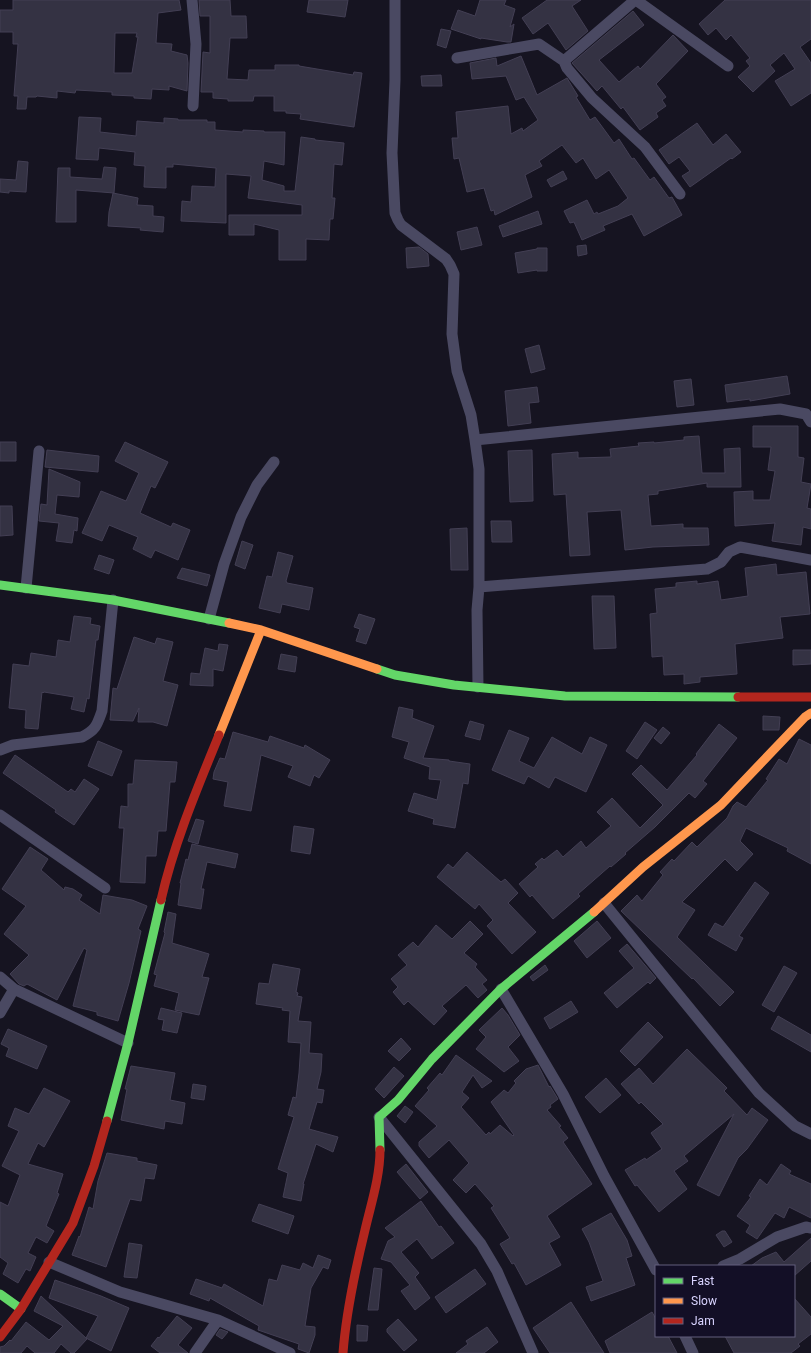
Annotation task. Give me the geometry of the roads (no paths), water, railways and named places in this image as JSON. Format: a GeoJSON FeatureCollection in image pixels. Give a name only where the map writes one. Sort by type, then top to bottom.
{"type":"FeatureCollection","features":[{"type":"Feature","properties":{"kind":"street"},"geometry":{"type":"LineString","coordinates":[[192,0],[196,44],[193,106]]}},
{"type":"Feature","properties":{"kind":"street"},"geometry":{"type":"LineString","coordinates":[[395,0],[395,80],[392,153],[395,213],[401,224],[438,252],[450,264],[454,274],[452,334],[457,371],[470,415],[480,469],[479,587],[477,610],[478,688]]}},
{"type":"Feature","properties":{"kind":"street"},"geometry":{"type":"LineString","coordinates":[[564,61],[635,0],[728,66]]}},
{"type":"Feature","properties":{"kind":"street"},"geometry":{"type":"LineString","coordinates":[[457,58],[539,44],[564,61],[567,68],[592,98],[645,147],[680,194]]}},
{"type":"Feature","properties":{"kind":"street"},"geometry":{"type":"LineString","coordinates":[[475,440],[780,409],[806,414],[811,422]]}},
{"type":"Feature","properties":{"kind":"street"},"geometry":{"type":"LineString","coordinates":[[26,588],[38,451]]}},
{"type":"Feature","properties":{"kind":"street"},"geometry":{"type":"LineString","coordinates":[[209,619],[224,564],[241,517],[257,485],[274,462]]}},
{"type":"Feature","properties":{"kind":"street"},"geometry":{"type":"LineString","coordinates":[[479,587],[707,569],[722,562],[729,552],[740,547],[811,560]]}},
{"type":"Feature","properties":{"kind":"street"},"geometry":{"type":"LineString","coordinates":[[0,585],[113,600],[261,630],[395,675],[478,688],[565,696],[811,697]]}},
{"type":"Feature","properties":{"kind":"street"},"geometry":{"type":"LineString","coordinates":[[0,750],[13,745],[82,737],[90,733],[97,726],[102,711],[113,600]]}},
{"type":"Feature","properties":{"kind":"street"},"geometry":{"type":"LineString","coordinates":[[0,1337],[21,1310],[73,1223],[94,1166],[128,1043],[165,883],[185,820],[261,630]]}},
{"type":"Feature","properties":{"kind":"street"},"geometry":{"type":"LineString","coordinates":[[343,1353],[345,1326],[352,1288],[380,1167],[379,1117],[398,1100],[432,1059],[501,989],[604,903],[643,867],[721,805],[805,717],[811,713]]}},
{"type":"Feature","properties":{"kind":"street"},"geometry":{"type":"LineString","coordinates":[[0,816],[105,888]]}},
{"type":"Feature","properties":{"kind":"street"},"geometry":{"type":"LineString","coordinates":[[604,903],[760,1093],[795,1126],[811,1134]]}},
{"type":"Feature","properties":{"kind":"street"},"geometry":{"type":"LineString","coordinates":[[0,977],[14,989],[128,1043]]}},
{"type":"Feature","properties":{"kind":"street"},"geometry":{"type":"LineString","coordinates":[[0,1013],[14,989]]}},
{"type":"Feature","properties":{"kind":"street"},"geometry":{"type":"LineString","coordinates":[[501,989],[563,1094],[604,1176],[655,1268]]}},
{"type":"Feature","properties":{"kind":"street"},"geometry":{"type":"LineString","coordinates":[[379,1117],[481,1244],[497,1271],[533,1353]]}},
{"type":"Feature","properties":{"kind":"street"},"geometry":{"type":"LineString","coordinates":[[725,1265],[740,1259],[777,1237],[806,1227],[811,1228]]}},
{"type":"Feature","properties":{"kind":"street"},"geometry":{"type":"LineString","coordinates":[[49,1262],[120,1292],[218,1320],[290,1353]]}},
{"type":"Feature","properties":{"kind":"street"},"geometry":{"type":"LineString","coordinates":[[0,1294],[21,1310]]}},
{"type":"Feature","properties":{"kind":"street"},"geometry":{"type":"LineString","coordinates":[[195,1353],[218,1320]]}},
{"type":"Feature","properties":{"kind":"street"},"geometry":{"type":"LineString","coordinates":[[685,1337],[693,1353]]}}]}
